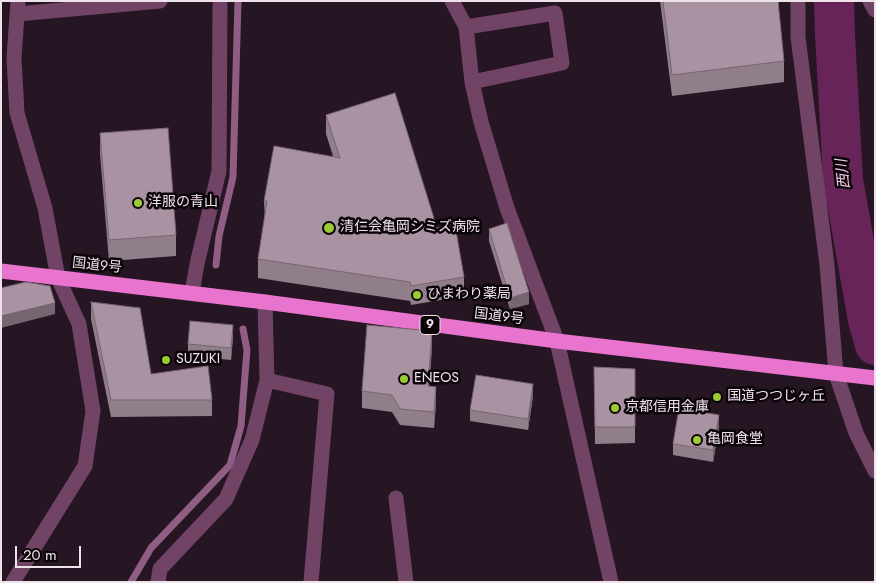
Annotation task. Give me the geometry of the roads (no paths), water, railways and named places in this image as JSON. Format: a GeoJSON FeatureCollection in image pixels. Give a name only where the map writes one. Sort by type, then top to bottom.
{"type":"FeatureCollection","features":[{"type":"Feature","properties":{"kind":"highway","name":"国道9号"},"geometry":{"type":"LineString","coordinates":[[1,271],[265,302],[556,341],[875,378]]}},
{"type":"Feature","properties":{"kind":"street"},"geometry":{"type":"LineString","coordinates":[[13,582],[85,466],[93,410],[79,324],[58,278],[45,208],[17,113],[14,58],[18,8],[160,1]]}},
{"type":"Feature","properties":{"kind":"street"},"geometry":{"type":"LineString","coordinates":[[192,293],[197,264],[220,171],[220,1]]}},
{"type":"Feature","properties":{"kind":"street"},"geometry":{"type":"LineString","coordinates":[[452,1],[466,28],[472,82],[481,122],[508,208],[556,341],[611,582]]}},
{"type":"Feature","properties":{"kind":"street"},"geometry":{"type":"LineString","coordinates":[[798,1],[798,37],[827,265],[836,374],[856,433],[875,471]]}},
{"type":"Feature","properties":{"kind":"street"},"geometry":{"type":"LineString","coordinates":[[870,1],[875,10]]}},
{"type":"Feature","properties":{"kind":"street"},"geometry":{"type":"LineString","coordinates":[[466,28],[555,13],[562,63],[472,82]]}},
{"type":"Feature","properties":{"kind":"street"},"geometry":{"type":"LineString","coordinates":[[162,581],[160,569],[226,499],[252,440],[267,380],[265,302]]}},
{"type":"Feature","properties":{"kind":"street"},"geometry":{"type":"LineString","coordinates":[[267,380],[327,394],[311,582]]}},
{"type":"Feature","properties":{"kind":"street"},"geometry":{"type":"LineString","coordinates":[[396,498],[406,582]]}},
{"type":"Feature","properties":{"kind":"waterway"},"geometry":{"type":"LineString","coordinates":[[216,265],[219,236],[233,177],[238,1]]}},
{"type":"Feature","properties":{"kind":"waterway","name":"西川"},"geometry":{"type":"LineString","coordinates":[[834,1],[843,180],[868,320],[875,345]]}},
{"type":"Feature","properties":{"kind":"waterway"},"geometry":{"type":"LineString","coordinates":[[131,582],[151,548],[230,465],[241,426],[247,350],[243,329]]}},
{"type":"Feature","properties":{"kind":"place","name":"洋服の青山"},"geometry":{"type":"Point","coordinates":[138,203]}},
{"type":"Feature","properties":{"kind":"place","name":"清仁会亀岡シミズ病院"},"geometry":{"type":"Point","coordinates":[329,228]}},
{"type":"Feature","properties":{"kind":"place","name":"ひまわり薬局"},"geometry":{"type":"Point","coordinates":[417,295]}},
{"type":"Feature","properties":{"kind":"place","name":"SUZUKI"},"geometry":{"type":"Point","coordinates":[166,360]}},
{"type":"Feature","properties":{"kind":"place","name":"ENEOS"},"geometry":{"type":"Point","coordinates":[404,379]}},
{"type":"Feature","properties":{"kind":"place","name":"国道つつじヶ丘"},"geometry":{"type":"Point","coordinates":[717,397]}},
{"type":"Feature","properties":{"kind":"place","name":"京都信用金庫"},"geometry":{"type":"Point","coordinates":[615,408]}},
{"type":"Feature","properties":{"kind":"place","name":"亀岡食堂"},"geometry":{"type":"Point","coordinates":[697,440]}}]}
